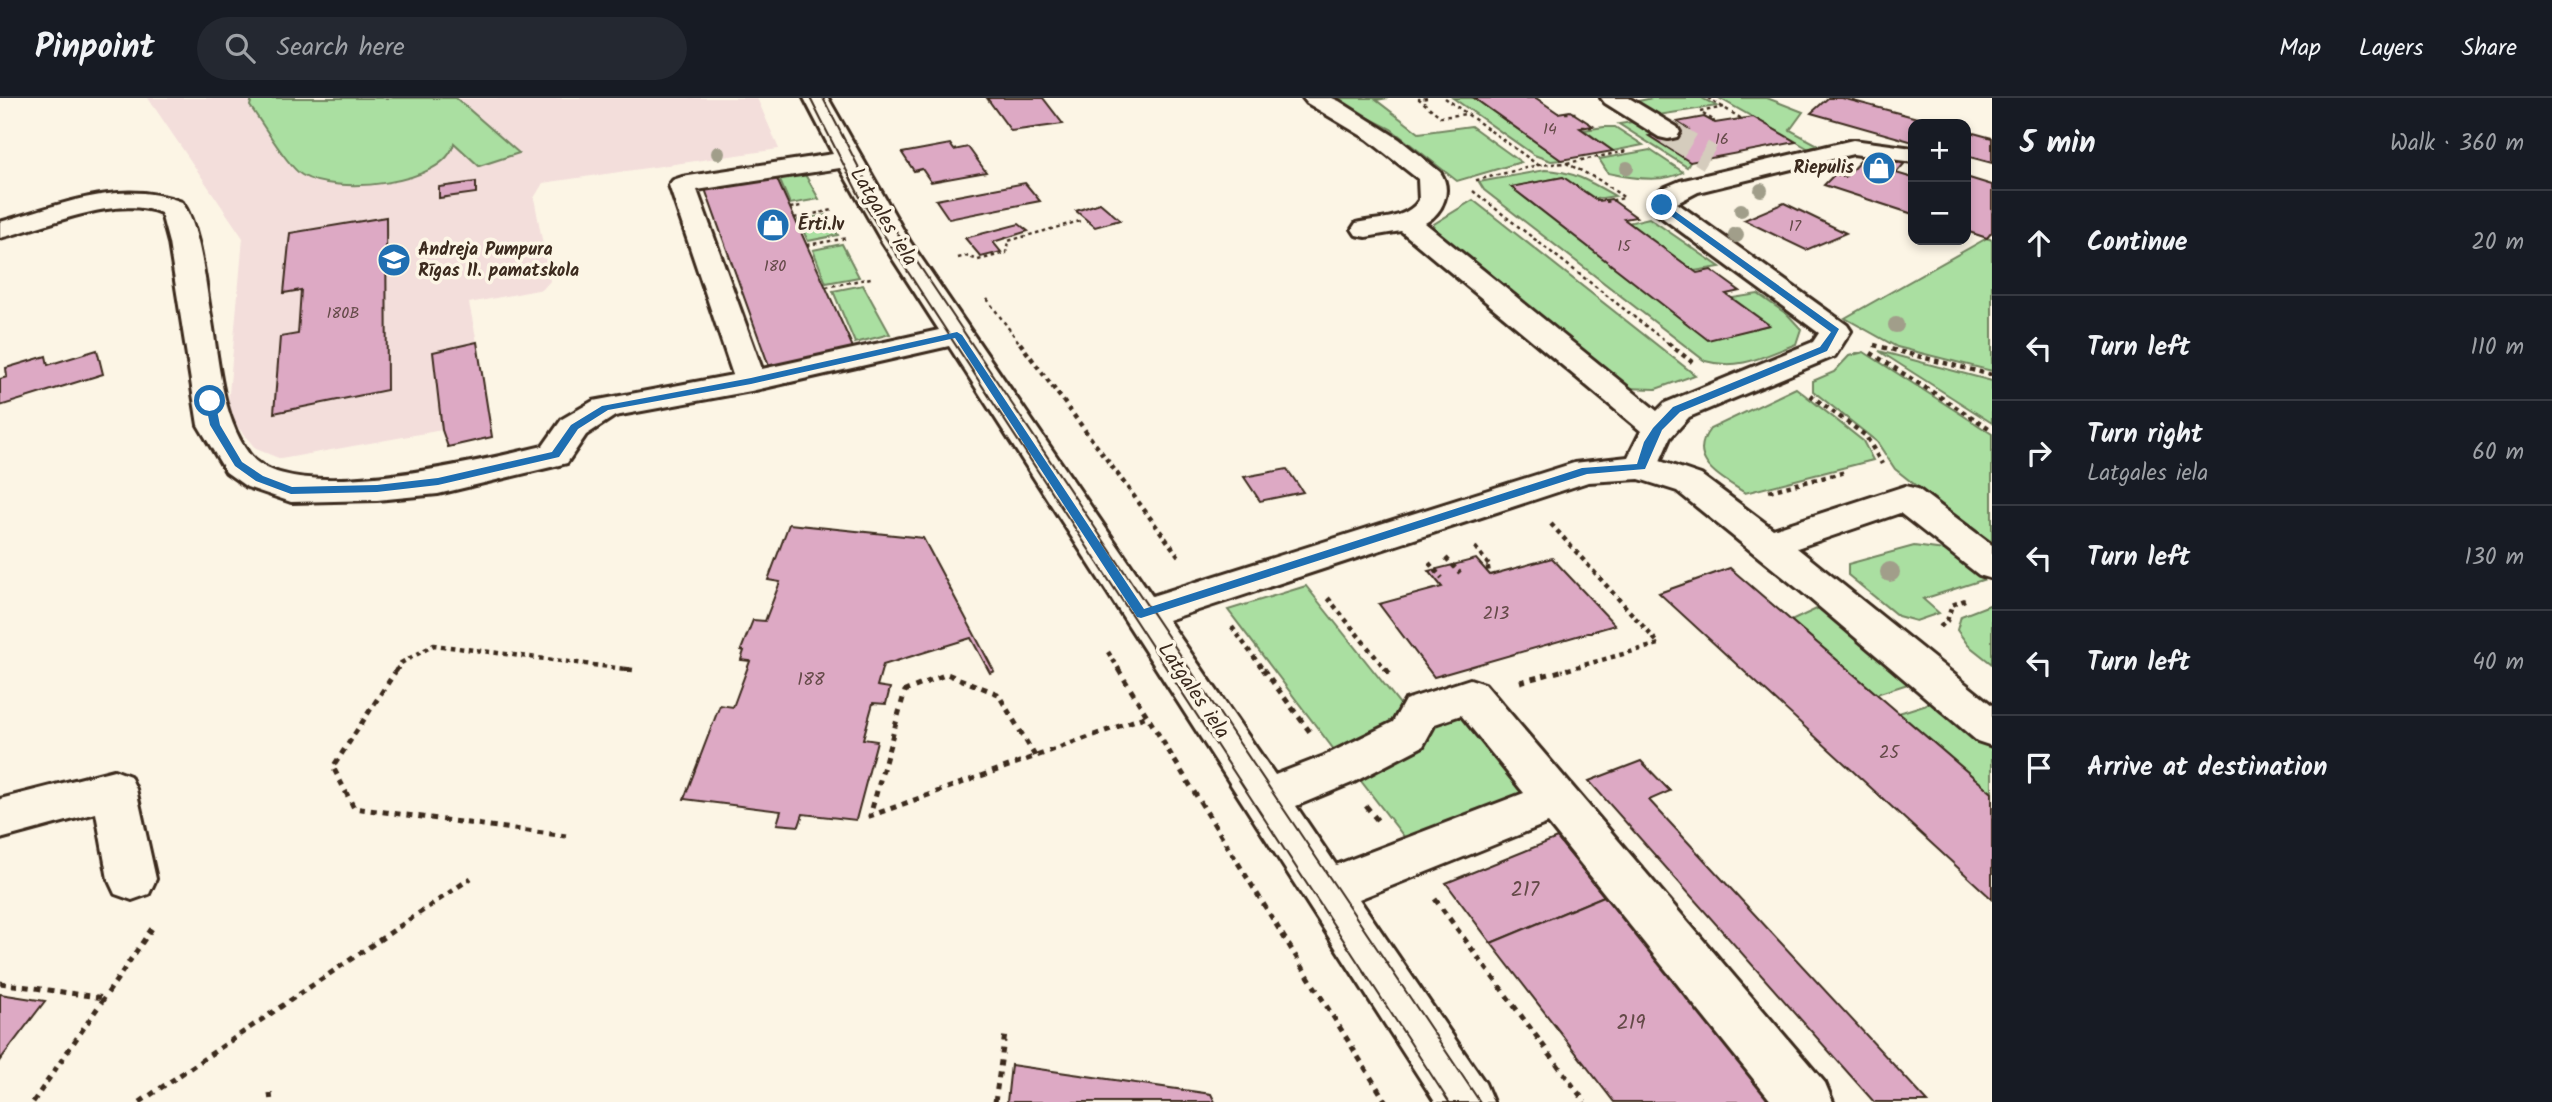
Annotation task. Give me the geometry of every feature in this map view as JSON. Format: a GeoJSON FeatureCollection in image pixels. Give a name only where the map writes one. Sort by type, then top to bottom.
{"type":"FeatureCollection","features":[{"type":"Feature","properties":{"kind":"street","name":"Latgales iela"},"geometry":{"type":"LineString","coordinates":[[816,98],[829,162],[896,242],[1466,1102]]}},
{"type":"Feature","properties":{"kind":"street"},"geometry":{"type":"LineString","coordinates":[[1315,98],[1361,122],[1431,177],[1432,200],[1424,213],[1406,221],[1366,229]]}},
{"type":"Feature","properties":{"kind":"street"},"geometry":{"type":"LineString","coordinates":[[1607,107],[1637,113],[1668,132]]}},
{"type":"Feature","properties":{"kind":"street"},"geometry":{"type":"LineString","coordinates":[[1641,467],[1649,442],[1658,428],[1676,410],[1824,349],[1836,331],[1662,205],[1670,195],[1689,187],[1853,147],[1887,149],[1908,154]]}},
{"type":"Feature","properties":{"kind":"street"},"geometry":{"type":"LineString","coordinates":[[1710,158],[1738,175]]}},
{"type":"Feature","properties":{"kind":"street"},"geometry":{"type":"LineString","coordinates":[[751,381],[682,185],[829,162]]}},
{"type":"Feature","properties":{"kind":"street"},"geometry":{"type":"LineString","coordinates":[[0,230],[116,199],[153,201],[173,208],[183,243],[215,425],[238,464],[259,479],[291,491],[426,483],[516,466],[555,455],[574,427],[605,408],[751,381],[957,335]]}},
{"type":"Feature","properties":{"kind":"street"},"geometry":{"type":"LineString","coordinates":[[1406,221],[1658,428]]}},
{"type":"Feature","properties":{"kind":"street"},"geometry":{"type":"LineString","coordinates":[[1141,614],[1586,471],[1641,467],[1689,483],[1992,729]]}},
{"type":"Feature","properties":{"kind":"street"},"geometry":{"type":"LineString","coordinates":[[1767,545],[1905,498],[1992,565]]}},
{"type":"Feature","properties":{"kind":"street"},"geometry":{"type":"LineString","coordinates":[[1265,799],[1339,769],[1408,734],[1420,712],[1470,696],[1806,1102]]}},
{"type":"Feature","properties":{"kind":"street"},"geometry":{"type":"LineString","coordinates":[[0,818],[114,789],[132,879]]}},
{"type":"Feature","properties":{"kind":"street"},"geometry":{"type":"LineString","coordinates":[[1326,890],[1556,800]]}},
{"type":"Feature","properties":{"kind":"path"},"geometry":{"type":"LineString","coordinates":[[1427,98],[1419,99],[1441,117],[1466,114]]}},
{"type":"Feature","properties":{"kind":"path"},"geometry":{"type":"LineString","coordinates":[[1445,98],[1538,165],[1463,183],[1727,389]]}},
{"type":"Feature","properties":{"kind":"path"},"geometry":{"type":"LineString","coordinates":[[1707,98],[1742,119]]}},
{"type":"Feature","properties":{"kind":"path"},"geometry":{"type":"LineString","coordinates":[[1699,112],[1715,121],[1713,122]]}},
{"type":"Feature","properties":{"kind":"path"},"geometry":{"type":"LineString","coordinates":[[1566,163],[1637,149]]}},
{"type":"Feature","properties":{"kind":"path"},"geometry":{"type":"LineString","coordinates":[[794,218],[835,212],[829,162]]}},
{"type":"Feature","properties":{"kind":"path"},"geometry":{"type":"LineString","coordinates":[[1605,202],[1625,198]]}},
{"type":"Feature","properties":{"kind":"path"},"geometry":{"type":"LineString","coordinates":[[958,258],[966,256],[978,260],[1006,253],[1008,242],[1080,221]]}},
{"type":"Feature","properties":{"kind":"path"},"geometry":{"type":"LineString","coordinates":[[842,225],[855,247]]}},
{"type":"Feature","properties":{"kind":"path"},"geometry":{"type":"LineString","coordinates":[[807,245],[849,237]]}},
{"type":"Feature","properties":{"kind":"path"},"geometry":{"type":"LineString","coordinates":[[866,268],[916,344]]}},
{"type":"Feature","properties":{"kind":"path"},"geometry":{"type":"LineString","coordinates":[[826,287],[871,278]]}},
{"type":"Feature","properties":{"kind":"path"},"geometry":{"type":"LineString","coordinates":[[1836,331],[1887,350],[1992,375]]}},
{"type":"Feature","properties":{"kind":"path"},"geometry":{"type":"LineString","coordinates":[[1836,331],[1992,430]]}},
{"type":"Feature","properties":{"kind":"path"},"geometry":{"type":"LineString","coordinates":[[1776,369],[1866,436],[1882,464],[1892,471]]}},
{"type":"Feature","properties":{"kind":"path"},"geometry":{"type":"LineString","coordinates":[[1868,467],[1882,464]]}},
{"type":"Feature","properties":{"kind":"path"},"geometry":{"type":"LineString","coordinates":[[1761,493],[1855,470]]}},
{"type":"Feature","properties":{"kind":"path"},"geometry":{"type":"LineString","coordinates":[[1470,696],[1659,644],[1548,521]]}},
{"type":"Feature","properties":{"kind":"path"},"geometry":{"type":"LineString","coordinates":[[1471,541],[1491,568],[1486,569]]}},
{"type":"Feature","properties":{"kind":"path"},"geometry":{"type":"LineString","coordinates":[[1320,589],[1420,712]]}},
{"type":"Feature","properties":{"kind":"path"},"geometry":{"type":"LineString","coordinates":[[1936,631],[1947,621],[1952,605],[1972,597]]}},
{"type":"Feature","properties":{"kind":"path"},"geometry":{"type":"LineString","coordinates":[[566,836],[354,808],[333,767],[401,663],[434,645],[633,670]]}},
{"type":"Feature","properties":{"kind":"path"},"geometry":{"type":"LineString","coordinates":[[1108,651],[1386,1102]]}},
{"type":"Feature","properties":{"kind":"path"},"geometry":{"type":"LineString","coordinates":[[1035,756],[998,694],[947,674],[905,691],[870,816],[1147,716]]}},
{"type":"Feature","properties":{"kind":"path"},"geometry":{"type":"LineString","coordinates":[[140,1102],[471,878]]}},
{"type":"Feature","properties":{"kind":"path"},"geometry":{"type":"LineString","coordinates":[[33,1102],[157,920]]}},
{"type":"Feature","properties":{"kind":"path"},"geometry":{"type":"LineString","coordinates":[[0,983],[104,998]]}},
{"type":"Feature","properties":{"kind":"path"},"geometry":{"type":"LineString","coordinates":[[995,1102],[1005,1034]]}},
{"type":"Feature","properties":{"kind":"path"},"geometry":{"type":"LineString","coordinates":[[270,1093],[271,1102]]}},
{"type":"Feature","properties":{"kind":"shaded area","name":"Andreja Pumpura Rīgas 11. pamatskola"},"geometry":{"type":"Polygon","coordinates":[[[148,98],[757,98],[779,149],[543,183],[534,198],[550,281],[543,289],[469,303],[477,342],[434,352],[442,430],[281,459],[256,449],[236,425],[228,405],[243,238],[148,98]]]}},
{"type":"Feature","properties":{"kind":"green space"},"geometry":{"type":"Polygon","coordinates":[[[252,98],[456,98],[519,153],[479,166],[454,143],[446,158],[431,169],[410,177],[387,183],[362,185],[317,181],[302,175],[290,163],[250,106],[252,98]]]}},
{"type":"Feature","properties":{"kind":"green space"},"geometry":{"type":"Polygon","coordinates":[[[1329,98],[1388,98],[1376,100],[1419,133],[1471,126],[1521,162],[1457,181],[1391,129],[1329,98]]]}},
{"type":"Feature","properties":{"kind":"green space"},"geometry":{"type":"Polygon","coordinates":[[[1453,98],[1474,98],[1561,160],[1551,161],[1534,155],[1453,98]]]}},
{"type":"Feature","properties":{"kind":"green space"},"geometry":{"type":"Polygon","coordinates":[[[1652,98],[1702,98],[1717,106],[1652,116],[1630,103],[1652,98]]]}},
{"type":"Feature","properties":{"kind":"green space"},"geometry":{"type":"Polygon","coordinates":[[[1719,98],[1767,98],[1803,112],[1790,130],[1818,145],[1809,149],[1719,98]]]}},
{"type":"Feature","properties":{"kind":"green space"},"geometry":{"type":"Polygon","coordinates":[[[1632,122],[1692,159],[1687,167],[1619,124],[1632,122]]]}},
{"type":"Feature","properties":{"kind":"green space"},"geometry":{"type":"Polygon","coordinates":[[[1615,127],[1643,145],[1613,151],[1584,130],[1615,127]]]}},
{"type":"Feature","properties":{"kind":"green space"},"geometry":{"type":"Polygon","coordinates":[[[1650,150],[1683,172],[1657,178],[1626,176],[1608,173],[1599,159],[1650,150]]]}},
{"type":"Feature","properties":{"kind":"green space"},"geometry":{"type":"Polygon","coordinates":[[[1545,170],[1573,175],[1615,196],[1596,199],[1563,177],[1512,187],[1708,339],[1769,325],[1732,298],[1758,294],[1788,315],[1801,329],[1796,344],[1741,363],[1718,364],[1705,361],[1484,190],[1479,182],[1545,170]]]}},
{"type":"Feature","properties":{"kind":"green space"},"geometry":{"type":"Polygon","coordinates":[[[803,171],[819,199],[790,204],[778,176],[803,171]]]}},
{"type":"Feature","properties":{"kind":"green space"},"geometry":{"type":"Polygon","coordinates":[[[1473,200],[1695,375],[1656,389],[1623,388],[1432,230],[1434,224],[1473,200]]]}},
{"type":"Feature","properties":{"kind":"green space"},"geometry":{"type":"Polygon","coordinates":[[[827,215],[838,235],[808,241],[798,220],[827,215]]]}},
{"type":"Feature","properties":{"kind":"green space"},"geometry":{"type":"Polygon","coordinates":[[[1649,218],[1720,267],[1694,271],[1628,223],[1649,218]]]}},
{"type":"Feature","properties":{"kind":"green space"},"geometry":{"type":"Polygon","coordinates":[[[1987,238],[1992,240],[1992,371],[1897,347],[1845,318],[1987,238]]]}},
{"type":"Feature","properties":{"kind":"green space"},"geometry":{"type":"Polygon","coordinates":[[[842,244],[859,277],[826,283],[813,250],[842,244]]]}},
{"type":"Feature","properties":{"kind":"green space"},"geometry":{"type":"Polygon","coordinates":[[[863,285],[890,334],[855,343],[833,291],[863,285]]]}},
{"type":"Feature","properties":{"kind":"green space"},"geometry":{"type":"Polygon","coordinates":[[[1879,351],[1992,381],[1992,423],[1879,351]]]}},
{"type":"Feature","properties":{"kind":"green space"},"geometry":{"type":"Polygon","coordinates":[[[1864,352],[1992,434],[1992,546],[1895,469],[1877,442],[1813,391],[1813,381],[1834,372],[1849,356],[1864,352]]]}},
{"type":"Feature","properties":{"kind":"green space"},"geometry":{"type":"Polygon","coordinates":[[[1796,388],[1863,441],[1873,460],[1745,493],[1710,467],[1702,450],[1710,429],[1796,388]]]}},
{"type":"Feature","properties":{"kind":"green space"},"geometry":{"type":"Polygon","coordinates":[[[1914,546],[1952,551],[1989,578],[1923,599],[1939,613],[1916,621],[1898,616],[1848,575],[1848,564],[1914,546]]]}},
{"type":"Feature","properties":{"kind":"green space"},"geometry":{"type":"Polygon","coordinates":[[[1306,586],[1407,713],[1335,751],[1228,610],[1306,586]]]}},
{"type":"Feature","properties":{"kind":"green space"},"geometry":{"type":"Polygon","coordinates":[[[1992,604],[1992,664],[1968,645],[1957,630],[1961,616],[1992,604]]]}},
{"type":"Feature","properties":{"kind":"green space"},"geometry":{"type":"Polygon","coordinates":[[[1823,606],[1914,682],[1877,694],[1791,621],[1823,606]]]}},
{"type":"Feature","properties":{"kind":"green space"},"geometry":{"type":"Polygon","coordinates":[[[1936,701],[1992,747],[1992,793],[1899,713],[1936,701]]]}},
{"type":"Feature","properties":{"kind":"green space"},"geometry":{"type":"Polygon","coordinates":[[[1465,708],[1541,796],[1412,847],[1354,772],[1430,717],[1465,708]]]}},
{"type":"Feature","properties":{"kind":"building"},"geometry":{"type":"Polygon","coordinates":[[[987,98],[1043,98],[1063,124],[1011,131],[987,98]]]}},
{"type":"Feature","properties":{"kind":"building"},"geometry":{"type":"Polygon","coordinates":[[[1474,98],[1536,98],[1558,113],[1570,111],[1593,126],[1580,128],[1613,151],[1561,160],[1474,98]]]}},
{"type":"Feature","properties":{"kind":"building"},"geometry":{"type":"Polygon","coordinates":[[[1828,98],[1842,98],[1921,119],[1908,119],[1908,141],[1811,113],[1828,98]]]}},
{"type":"Feature","properties":{"kind":"building"},"geometry":{"type":"Polygon","coordinates":[[[1704,117],[1715,123],[1753,117],[1796,142],[1690,162],[1649,136],[1688,129],[1677,122],[1704,117]]]}},
{"type":"Feature","properties":{"kind":"building"},"geometry":{"type":"Polygon","coordinates":[[[1971,132],[1992,138],[1992,163],[1971,157],[1971,132]]]}},
{"type":"Feature","properties":{"kind":"building"},"geometry":{"type":"Polygon","coordinates":[[[950,144],[954,150],[968,147],[986,172],[931,182],[922,169],[914,171],[902,153],[950,144]]]}},
{"type":"Feature","properties":{"kind":"building"},"geometry":{"type":"Polygon","coordinates":[[[1868,153],[1904,164],[1896,173],[1908,177],[1908,212],[1824,185],[1835,174],[1845,177],[1868,153]]]}},
{"type":"Feature","properties":{"kind":"building"},"geometry":{"type":"Polygon","coordinates":[[[776,177],[855,352],[770,369],[705,189],[776,177]]]}},
{"type":"Feature","properties":{"kind":"building"},"geometry":{"type":"Polygon","coordinates":[[[1563,177],[1598,201],[1611,199],[1636,217],[1624,219],[1697,273],[1711,270],[1740,291],[1726,294],[1769,325],[1708,340],[1511,187],[1563,177]]]}},
{"type":"Feature","properties":{"kind":"building"},"geometry":{"type":"Polygon","coordinates":[[[1971,179],[1992,185],[1992,232],[1987,238],[1971,233],[1971,179]]]}},
{"type":"Feature","properties":{"kind":"building"},"geometry":{"type":"Polygon","coordinates":[[[476,182],[476,193],[439,198],[439,187],[476,182]]]}},
{"type":"Feature","properties":{"kind":"building"},"geometry":{"type":"Polygon","coordinates":[[[1025,183],[1040,201],[949,219],[936,200],[1025,183]]]}},
{"type":"Feature","properties":{"kind":"building"},"geometry":{"type":"Polygon","coordinates":[[[1100,203],[1120,220],[1095,227],[1076,211],[1100,203]]]}},
{"type":"Feature","properties":{"kind":"building"},"geometry":{"type":"Polygon","coordinates":[[[1784,203],[1846,233],[1806,250],[1744,220],[1784,203]]]}},
{"type":"Feature","properties":{"kind":"building"},"geometry":{"type":"Polygon","coordinates":[[[386,217],[387,390],[274,413],[280,337],[298,334],[301,290],[284,293],[290,233],[386,217]]]}},
{"type":"Feature","properties":{"kind":"building"},"geometry":{"type":"Polygon","coordinates":[[[1019,224],[1028,231],[993,242],[1001,252],[981,257],[965,238],[1019,224]]]}},
{"type":"Feature","properties":{"kind":"building"},"geometry":{"type":"Polygon","coordinates":[[[477,342],[492,437],[448,447],[442,430],[433,352],[477,342]]]}},
{"type":"Feature","properties":{"kind":"building"},"geometry":{"type":"Polygon","coordinates":[[[97,350],[103,374],[0,406],[0,379],[7,377],[6,368],[46,356],[48,365],[97,350]]]}},
{"type":"Feature","properties":{"kind":"building"},"geometry":{"type":"Polygon","coordinates":[[[1287,469],[1303,492],[1260,501],[1244,477],[1287,469]]]}},
{"type":"Feature","properties":{"kind":"building"},"geometry":{"type":"Polygon","coordinates":[[[789,524],[923,538],[994,671],[990,673],[971,638],[883,665],[877,686],[890,688],[886,704],[873,703],[863,739],[877,741],[856,820],[803,814],[799,826],[777,824],[781,811],[684,799],[720,705],[733,707],[750,661],[741,660],[744,651],[741,650],[753,620],[765,621],[780,582],[768,580],[789,524]]]}},
{"type":"Feature","properties":{"kind":"building"},"geometry":{"type":"Polygon","coordinates":[[[1552,558],[1615,625],[1434,677],[1379,604],[1442,587],[1429,571],[1476,559],[1490,575],[1552,558]]]}},
{"type":"Feature","properties":{"kind":"building"},"geometry":{"type":"Polygon","coordinates":[[[1730,568],[1992,793],[1992,899],[1659,593],[1730,568]]]}},
{"type":"Feature","properties":{"kind":"building"},"geometry":{"type":"Polygon","coordinates":[[[1641,761],[1670,791],[1649,800],[1928,1102],[1874,1102],[1589,781],[1641,761]]]}},
{"type":"Feature","properties":{"kind":"building"},"geometry":{"type":"Polygon","coordinates":[[[1557,838],[1604,896],[1491,943],[1446,883],[1557,838]]]}},
{"type":"Feature","properties":{"kind":"building"},"geometry":{"type":"Polygon","coordinates":[[[1604,896],[1775,1102],[1614,1102],[1491,943],[1604,896]]]}},
{"type":"Feature","properties":{"kind":"building"},"geometry":{"type":"Polygon","coordinates":[[[0,994],[45,1001],[0,1060],[0,994]]]}},
{"type":"Feature","properties":{"kind":"building"},"geometry":{"type":"Polygon","coordinates":[[[1011,1065],[1211,1094],[1215,1102],[1007,1102],[1011,1065]]]}},
{"type":"Feature","properties":{"kind":"tunnel"},"geometry":{"type":"LineString","coordinates":[[1668,132],[1710,158]]}},
{"type":"Feature","properties":{"kind":"tram line"},"geometry":{"type":"LineString","coordinates":[[810,98],[863,203],[1449,1102]]}},
{"type":"Feature","properties":{"kind":"tram line"},"geometry":{"type":"LineString","coordinates":[[823,98],[876,201],[1480,1102]]}},
{"type":"Feature","properties":{"kind":"place","name":"Riepulis"},"geometry":{"type":"Point","coordinates":[1879,168]}},
{"type":"Feature","properties":{"kind":"place","name":"Ērti.lv"},"geometry":{"type":"Point","coordinates":[773,225]}},
{"type":"Feature","properties":{"kind":"place","name":"Andreja Pumpura Rīgas 11. pamatskola"},"geometry":{"type":"Point","coordinates":[394,260]}},
{"type":"Feature","properties":{"kind":"route"},"geometry":{"type":"LineString","coordinates":[[210,401],[215,425],[227,447],[238,464],[259,479],[291,491],[377,488],[438,482],[555,455],[574,427],[605,408],[751,381],[957,335],[1141,614],[1205,591],[1586,471],[1641,467],[1649,442],[1658,428],[1676,410],[1824,349],[1836,331],[1662,205]]}}]}
